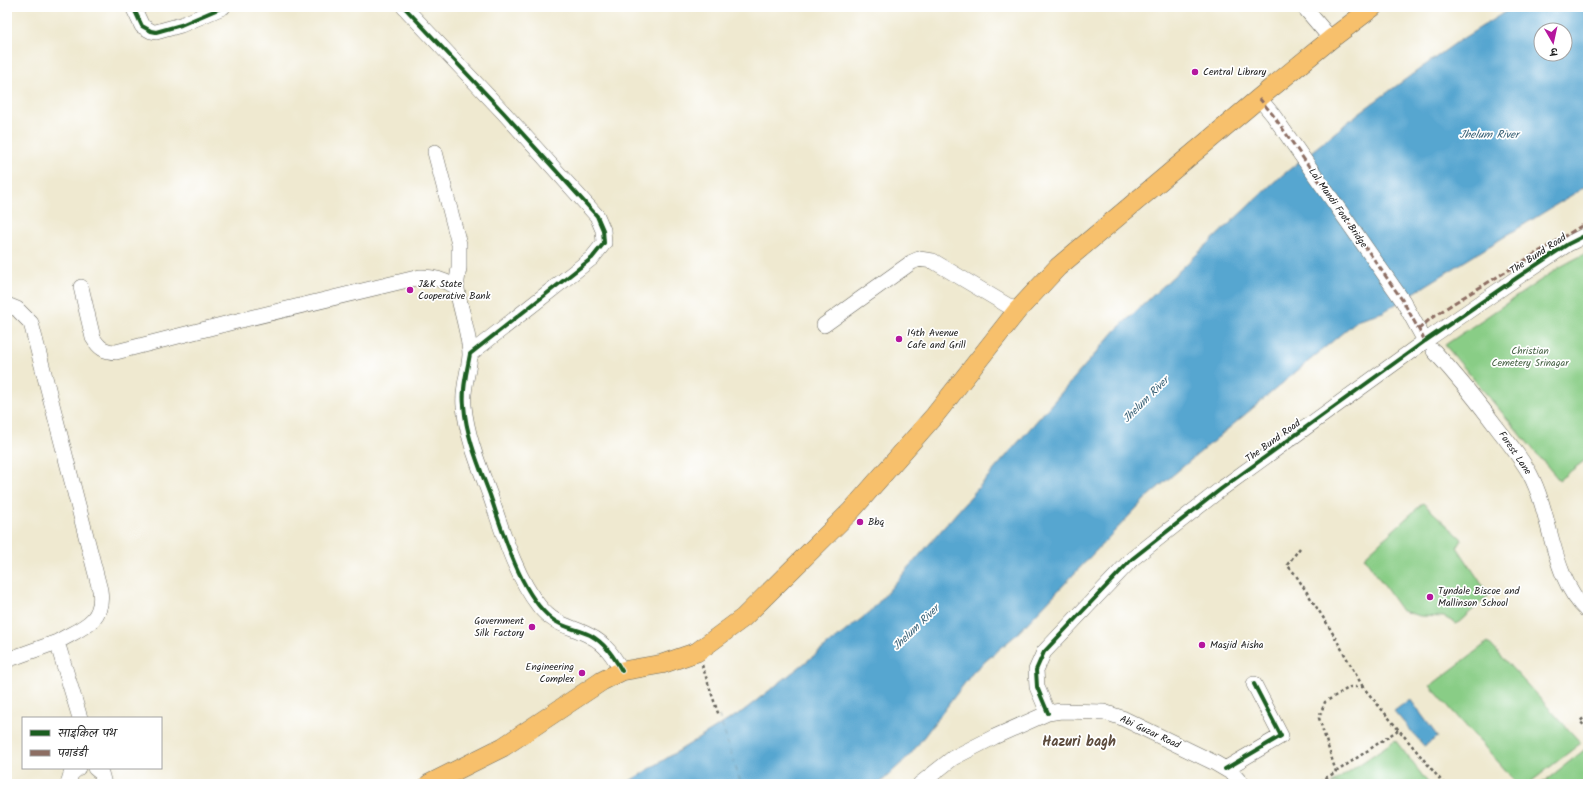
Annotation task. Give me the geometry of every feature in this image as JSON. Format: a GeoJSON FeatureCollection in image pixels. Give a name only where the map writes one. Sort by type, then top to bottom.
{"type":"FeatureCollection","features":[{"type":"Feature","properties":{"kind":"main road"},"geometry":{"type":"LineString","coordinates":[[429,784],[503,747],[602,681],[622,671],[662,664],[697,652],[742,618],[851,510],[935,415],[1017,310],[1058,267],[1259,98],[1373,7]]}},
{"type":"Feature","properties":{"kind":"street"},"geometry":{"type":"LineString","coordinates":[[133,7],[142,26],[156,32],[181,25],[223,7]]}},
{"type":"Feature","properties":{"kind":"street"},"geometry":{"type":"LineString","coordinates":[[404,7],[504,113],[597,216],[603,230],[604,243],[592,258],[470,354]]}},
{"type":"Feature","properties":{"kind":"street"},"geometry":{"type":"LineString","coordinates":[[1304,7],[1331,39]]}},
{"type":"Feature","properties":{"kind":"street","name":"Lal Mandi Foot Bridge"},"geometry":{"type":"LineString","coordinates":[[1259,98],[1273,115],[1403,301],[1430,346]]}},
{"type":"Feature","properties":{"kind":"street"},"geometry":{"type":"LineString","coordinates":[[435,152],[459,244],[460,256],[457,287],[470,354],[463,389],[464,406],[467,426],[475,454],[521,575],[539,606],[552,619],[566,627],[590,635],[602,643],[614,656],[622,671]]}},
{"type":"Feature","properties":{"kind":"street","name":"The Bund Road"},"geometry":{"type":"LineString","coordinates":[[1048,714],[1037,687],[1036,670],[1044,652],[1132,559],[1221,489],[1430,346],[1537,264],[1568,244],[1588,234]]}},
{"type":"Feature","properties":{"kind":"street"},"geometry":{"type":"LineString","coordinates":[[824,325],[908,265],[919,259],[933,261],[1017,310]]}},
{"type":"Feature","properties":{"kind":"street"},"geometry":{"type":"LineString","coordinates":[[81,287],[93,338],[97,345],[104,350],[116,352],[420,277],[431,276],[457,287]]}},
{"type":"Feature","properties":{"kind":"street"},"geometry":{"type":"LineString","coordinates":[[7,305],[17,309],[31,323],[100,590],[101,604],[95,618],[89,624],[57,642],[7,660]]}},
{"type":"Feature","properties":{"kind":"street","name":"Forest Lane"},"geometry":{"type":"LineString","coordinates":[[1430,346],[1469,390],[1512,447],[1530,474],[1539,498],[1560,568],[1574,595],[1588,612]]}},
{"type":"Feature","properties":{"kind":"street"},"geometry":{"type":"LineString","coordinates":[[57,642],[80,717]]}},
{"type":"Feature","properties":{"kind":"street"},"geometry":{"type":"LineString","coordinates":[[1225,769],[1281,736],[1254,684]]}},
{"type":"Feature","properties":{"kind":"street","name":"Abi Guzar Road"},"geometry":{"type":"LineString","coordinates":[[920,784],[954,758],[994,737],[1048,714],[1061,711],[1104,712],[1122,718],[1151,731],[1225,769],[1232,773],[1242,784]]}},
{"type":"Feature","properties":{"kind":"street"},"geometry":{"type":"LineString","coordinates":[[68,784],[71,774],[77,769]]}},
{"type":"Feature","properties":{"kind":"street"},"geometry":{"type":"LineString","coordinates":[[96,769],[101,773],[104,784]]}},
{"type":"Feature","properties":{"kind":"path"},"geometry":{"type":"LineString","coordinates":[[1300,548],[1287,565],[1295,574],[1328,625],[1363,688],[1444,784]]}},
{"type":"Feature","properties":{"kind":"path"},"geometry":{"type":"LineString","coordinates":[[697,652],[719,716]]}},
{"type":"Feature","properties":{"kind":"path"},"geometry":{"type":"LineString","coordinates":[[1336,772],[1319,718],[1325,702],[1350,687],[1363,688]]}},
{"type":"Feature","properties":{"kind":"path"},"geometry":{"type":"LineString","coordinates":[[1588,715],[1580,721],[1588,730]]}},
{"type":"Feature","properties":{"kind":"path"},"geometry":{"type":"LineString","coordinates":[[1315,784],[1336,772],[1398,730]]}},
{"type":"Feature","properties":{"kind":"green space","name":"Christian Cemetery Srinagar"},"geometry":{"type":"Polygon","coordinates":[[[1588,252],[1588,458],[1559,480],[1445,345],[1560,267],[1588,252]]]}},
{"type":"Feature","properties":{"kind":"green space"},"geometry":{"type":"Polygon","coordinates":[[[1423,503],[1462,539],[1457,547],[1489,595],[1457,624],[1444,617],[1420,616],[1402,611],[1364,557],[1423,503]]]}},
{"type":"Feature","properties":{"kind":"green space"},"geometry":{"type":"Polygon","coordinates":[[[1488,642],[1581,743],[1528,784],[1518,784],[1430,686],[1488,642]]]}},
{"type":"Feature","properties":{"kind":"green space"},"geometry":{"type":"Polygon","coordinates":[[[1395,740],[1429,784],[1331,784],[1395,740]]]}},
{"type":"Feature","properties":{"kind":"green space"},"geometry":{"type":"Polygon","coordinates":[[[1588,747],[1588,784],[1541,784],[1588,747]]]}},
{"type":"Feature","properties":{"kind":"water","name":"Jhelum River"},"geometry":{"type":"Polygon","coordinates":[[[1513,7],[1588,7],[1588,185],[1383,312],[1359,319],[1148,496],[1016,635],[974,671],[910,755],[879,784],[625,784],[743,711],[870,612],[1116,330],[1274,182],[1359,113],[1457,42],[1513,7]]]}},
{"type":"Feature","properties":{"kind":"water"},"geometry":{"type":"Polygon","coordinates":[[[1410,699],[1438,737],[1424,746],[1394,711],[1410,699]]]}},
{"type":"Feature","properties":{"kind":"ferry route"},"geometry":{"type":"LineString","coordinates":[[719,716],[741,784]]}},
{"type":"Feature","properties":{"kind":"marked path"},"geometry":{"type":"LineString","coordinates":[[1259,98],[1273,115],[1403,301],[1425,341]]}},
{"type":"Feature","properties":{"kind":"marked path"},"geometry":{"type":"LineString","coordinates":[[1418,330],[1430,319],[1454,303],[1588,222]]}},
{"type":"Feature","properties":{"kind":"cycle path"},"geometry":{"type":"LineString","coordinates":[[133,7],[142,26],[156,32],[181,25],[223,7]]}},
{"type":"Feature","properties":{"kind":"cycle path"},"geometry":{"type":"LineString","coordinates":[[404,7],[504,113],[597,216],[603,230],[604,243],[592,258],[470,354],[465,380],[464,399],[467,428],[474,451],[507,544],[522,579],[541,608],[552,619],[595,638],[605,646],[622,671]]}},
{"type":"Feature","properties":{"kind":"cycle path"},"geometry":{"type":"LineString","coordinates":[[1048,713],[1037,687],[1036,670],[1044,652],[1132,559],[1221,489],[1425,341],[1568,244],[1588,234]]}},
{"type":"Feature","properties":{"kind":"cycle path"},"geometry":{"type":"LineString","coordinates":[[1225,769],[1281,736],[1254,684]]}},
{"type":"Feature","properties":{"kind":"place","name":"Central Library"},"geometry":{"type":"Point","coordinates":[1195,72]}},
{"type":"Feature","properties":{"kind":"place","name":"J&K State Cooperative Bank"},"geometry":{"type":"Point","coordinates":[410,290]}},
{"type":"Feature","properties":{"kind":"place","name":"14th Avenue Cafe and Grill"},"geometry":{"type":"Point","coordinates":[899,339]}},
{"type":"Feature","properties":{"kind":"place","name":"Bbq"},"geometry":{"type":"Point","coordinates":[860,522]}},
{"type":"Feature","properties":{"kind":"place","name":"Tyndale Biscoe and Mallinson School"},"geometry":{"type":"Point","coordinates":[1430,597]}},
{"type":"Feature","properties":{"kind":"place","name":"Government Silk Factory"},"geometry":{"type":"Point","coordinates":[532,627]}},
{"type":"Feature","properties":{"kind":"place","name":"Masjid Aisha"},"geometry":{"type":"Point","coordinates":[1202,645]}},
{"type":"Feature","properties":{"kind":"place","name":"Engineering Complex"},"geometry":{"type":"Point","coordinates":[582,673]}},
{"type":"Feature","properties":{"kind":"district","name":"Hazuri bagh"},"geometry":{"type":"Point","coordinates":[1079,742]}}]}
